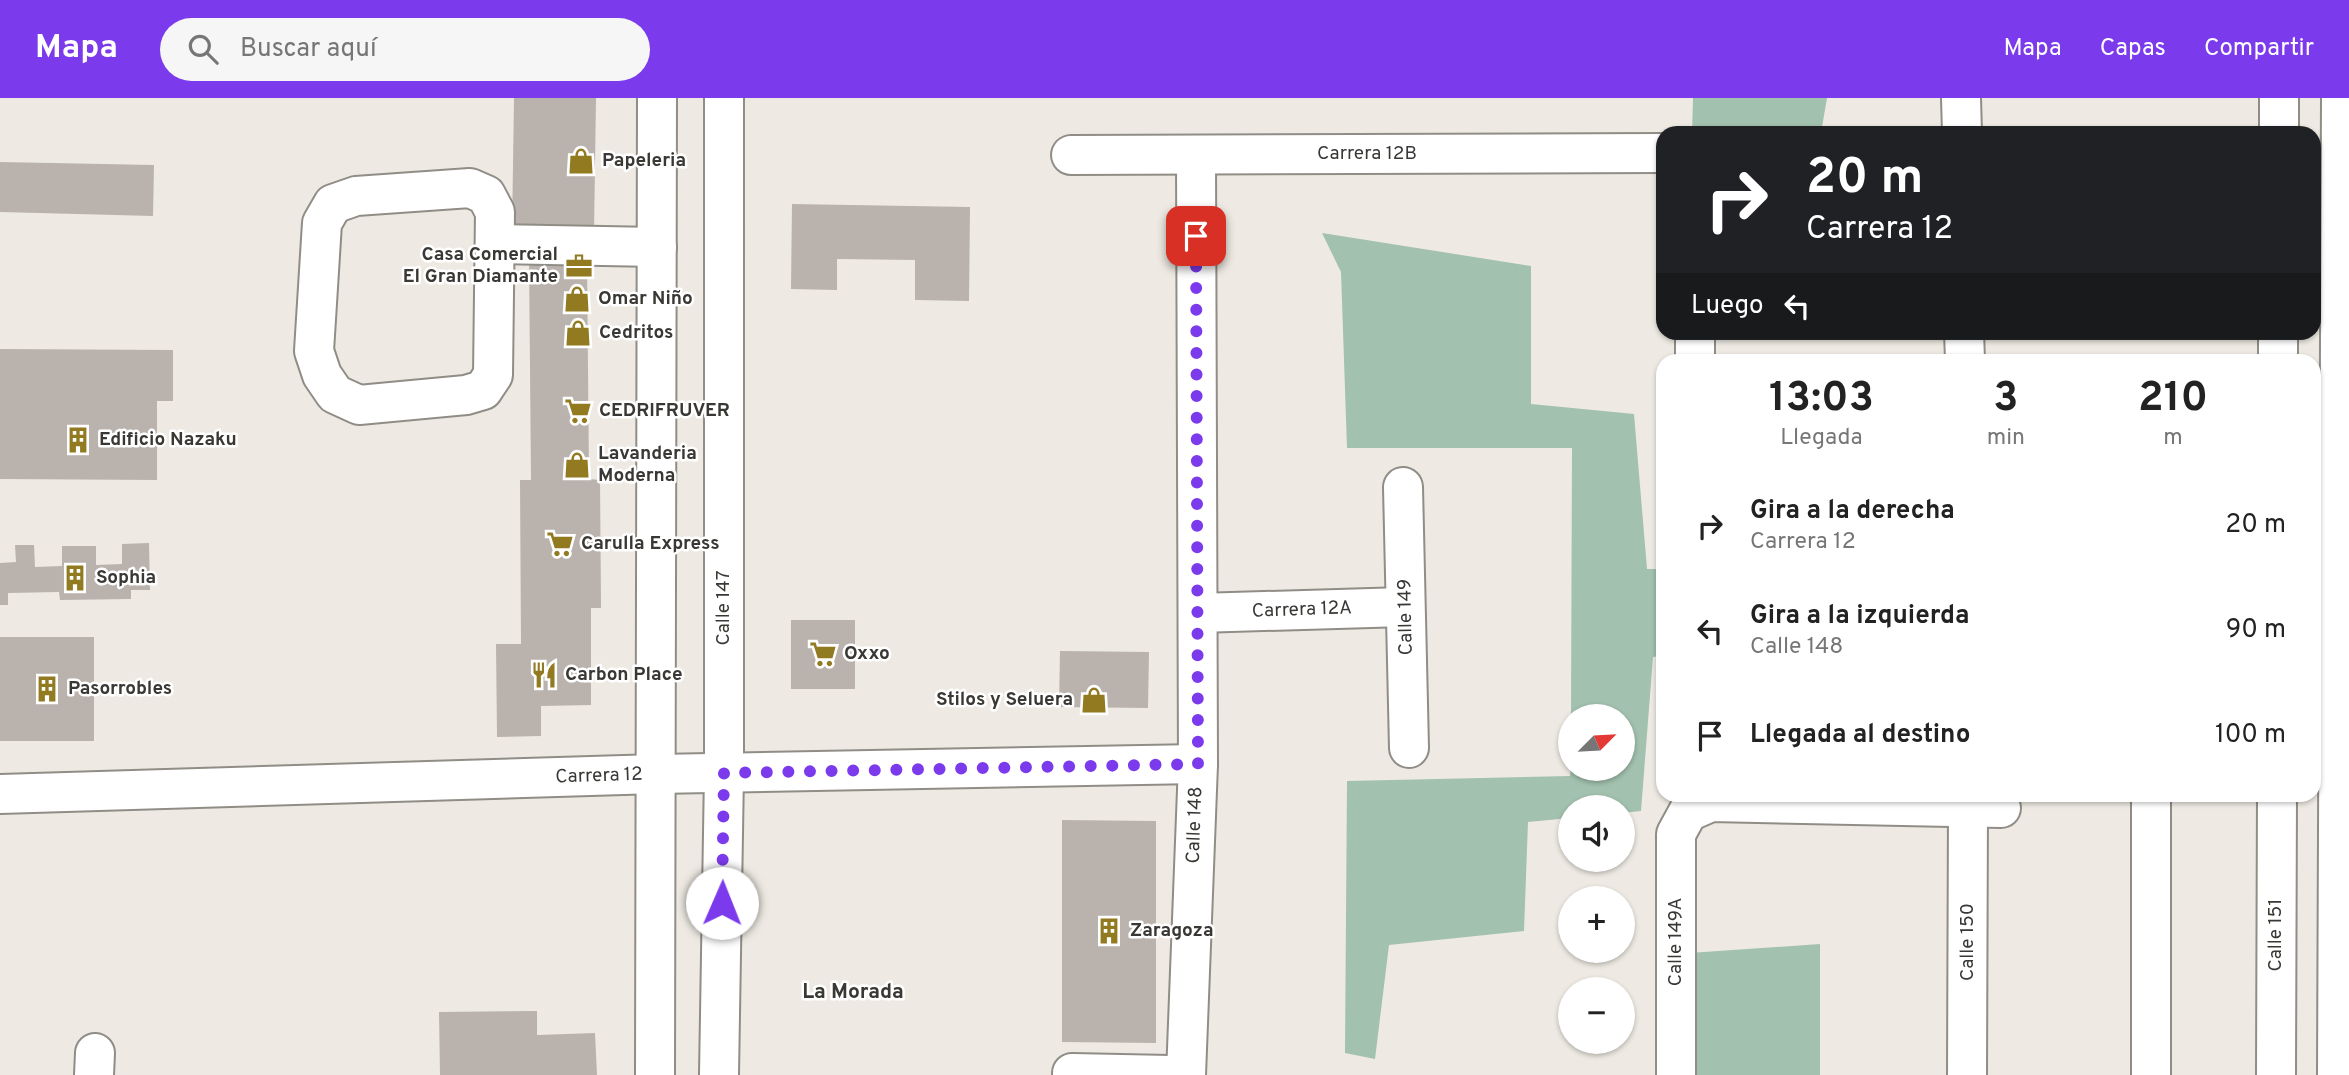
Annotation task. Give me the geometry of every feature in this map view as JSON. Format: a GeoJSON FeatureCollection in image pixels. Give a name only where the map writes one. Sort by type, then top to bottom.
{"type":"FeatureCollection","features":[{"type":"Feature","properties":{"kind":"street"},"geometry":{"type":"LineString","coordinates":[[655,1075],[657,98]]}},
{"type":"Feature","properties":{"kind":"street","name":"Calle 147"},"geometry":{"type":"LineString","coordinates":[[719,1075],[724,773],[724,98]]}},
{"type":"Feature","properties":{"kind":"street"},"geometry":{"type":"LineString","coordinates":[[1961,98],[1962,126]]}},
{"type":"Feature","properties":{"kind":"street"},"geometry":{"type":"LineString","coordinates":[[2279,98],[2279,126]]}},
{"type":"Feature","properties":{"kind":"street"},"geometry":{"type":"LineString","coordinates":[[2337,1075],[2343,966],[2345,165],[2341,98]]}},
{"type":"Feature","properties":{"kind":"street","name":"Carrera 12B"},"geometry":{"type":"LineString","coordinates":[[1071,155],[1656,153]]}},
{"type":"Feature","properties":{"kind":"street","name":"Calle 148"},"geometry":{"type":"LineString","coordinates":[[1186,1075],[1198,764],[1196,155]]}},
{"type":"Feature","properties":{"kind":"street"},"geometry":{"type":"LineString","coordinates":[[470,188],[486,195],[495,212],[496,244],[493,375],[483,390],[466,395],[359,405],[335,394],[323,375],[314,351],[322,223],[334,204],[356,196],[470,188]]}},
{"type":"Feature","properties":{"kind":"street"},"geometry":{"type":"LineString","coordinates":[[496,244],[657,247]]}},
{"type":"Feature","properties":{"kind":"street","name":"Calle 149"},"geometry":{"type":"LineString","coordinates":[[1403,487],[1409,748]]}},
{"type":"Feature","properties":{"kind":"street","name":"Carrera 12A"},"geometry":{"type":"LineString","coordinates":[[1198,613],[1405,607]]}},
{"type":"Feature","properties":{"kind":"street","name":"Carrera 12"},"geometry":{"type":"LineString","coordinates":[[0,794],[657,774],[1198,764]]}},
{"type":"Feature","properties":{"kind":"street","name":"Calle 150"},"geometry":{"type":"LineString","coordinates":[[1688,812],[1711,802],[1984,808],[1968,1075]]}},
{"type":"Feature","properties":{"kind":"street"},"geometry":{"type":"LineString","coordinates":[[2151,802],[2151,1075]]}},
{"type":"Feature","properties":{"kind":"street","name":"Calle 151"},"geometry":{"type":"LineString","coordinates":[[2276,1075],[2277,802]]}},
{"type":"Feature","properties":{"kind":"street","name":"Calle 149A"},"geometry":{"type":"LineString","coordinates":[[1676,1075],[1676,834],[1688,812]]}},
{"type":"Feature","properties":{"kind":"street"},"geometry":{"type":"LineString","coordinates":[[1072,1073],[1170,1075]]}},
{"type":"Feature","properties":{"kind":"green space"},"geometry":{"type":"Polygon","coordinates":[[[1693,98],[1827,98],[1822,126],[1692,126],[1693,98]]]}},
{"type":"Feature","properties":{"kind":"green space"},"geometry":{"type":"Polygon","coordinates":[[[1322,233],[1531,266],[1531,404],[1634,414],[1647,569],[1656,569],[1656,657],[1653,657],[1641,811],[1635,812],[1635,795],[1558,795],[1558,819],[1528,822],[1524,931],[1389,945],[1375,1059],[1345,1053],[1347,781],[1558,776],[1558,781],[1635,781],[1635,704],[1571,704],[1572,448],[1347,448],[1341,272],[1322,233]]]}},
{"type":"Feature","properties":{"kind":"green space"},"geometry":{"type":"Polygon","coordinates":[[[1820,944],[1820,1075],[1690,1075],[1689,953],[1820,944]]]}},
{"type":"Feature","properties":{"kind":"building"},"geometry":{"type":"Polygon","coordinates":[[[514,98],[596,98],[594,233],[512,231],[514,98]]]}},
{"type":"Feature","properties":{"kind":"building"},"geometry":{"type":"Polygon","coordinates":[[[0,162],[154,165],[153,216],[0,212],[0,162]]]}},
{"type":"Feature","properties":{"kind":"building"},"geometry":{"type":"Polygon","coordinates":[[[792,204],[970,207],[969,301],[915,300],[915,260],[837,259],[837,290],[791,289],[792,204]]]}},
{"type":"Feature","properties":{"kind":"building"},"geometry":{"type":"Polygon","coordinates":[[[587,258],[589,479],[600,480],[601,608],[591,608],[591,705],[541,706],[541,736],[497,737],[496,644],[521,644],[520,480],[531,480],[529,259],[587,258]]]}},
{"type":"Feature","properties":{"kind":"building","name":"Edificio Nazaku"},"geometry":{"type":"Polygon","coordinates":[[[0,349],[173,350],[173,401],[157,401],[157,480],[0,479],[0,349]]]}},
{"type":"Feature","properties":{"kind":"building","name":"Sophia"},"geometry":{"type":"Polygon","coordinates":[[[149,543],[150,590],[131,590],[131,599],[60,600],[59,592],[8,593],[8,605],[0,605],[0,563],[16,562],[15,545],[34,545],[35,567],[62,566],[62,546],[96,546],[96,565],[122,564],[122,544],[149,543]]]}},
{"type":"Feature","properties":{"kind":"building","name":"Oxxo"},"geometry":{"type":"Polygon","coordinates":[[[791,620],[855,620],[855,689],[791,689],[791,620]]]}},
{"type":"Feature","properties":{"kind":"building","name":"Pasorrobles"},"geometry":{"type":"Polygon","coordinates":[[[0,637],[94,637],[94,741],[0,741],[0,637]]]}},
{"type":"Feature","properties":{"kind":"building"},"geometry":{"type":"Polygon","coordinates":[[[1060,651],[1149,652],[1148,708],[1059,707],[1060,651]]]}},
{"type":"Feature","properties":{"kind":"building","name":"Zaragoza"},"geometry":{"type":"Polygon","coordinates":[[[1062,820],[1156,821],[1156,1043],[1062,1042],[1062,820]]]}},
{"type":"Feature","properties":{"kind":"building"},"geometry":{"type":"Polygon","coordinates":[[[537,1011],[537,1035],[595,1033],[597,1075],[440,1075],[439,1012],[537,1011]]]}},
{"type":"Feature","properties":{"kind":"place","name":"Papeleria"},"geometry":{"type":"Point","coordinates":[581,161]}},
{"type":"Feature","properties":{"kind":"place","name":"Casa Comercial El Gran Diamante"},"geometry":{"type":"Point","coordinates":[579,266]}},
{"type":"Feature","properties":{"kind":"place","name":"Omar Niño"},"geometry":{"type":"Point","coordinates":[577,299]}},
{"type":"Feature","properties":{"kind":"place","name":"Cedritos"},"geometry":{"type":"Point","coordinates":[578,333]}},
{"type":"Feature","properties":{"kind":"place","name":"CEDRIFRUVER"},"geometry":{"type":"Point","coordinates":[578,411]}},
{"type":"Feature","properties":{"kind":"place","name":"Edificio Nazaku"},"geometry":{"type":"Point","coordinates":[78,440]}},
{"type":"Feature","properties":{"kind":"place","name":"Lavanderia Moderna"},"geometry":{"type":"Point","coordinates":[577,465]}},
{"type":"Feature","properties":{"kind":"place","name":"Carulla Express"},"geometry":{"type":"Point","coordinates":[560,544]}},
{"type":"Feature","properties":{"kind":"place","name":"Sophia"},"geometry":{"type":"Point","coordinates":[75,578]}},
{"type":"Feature","properties":{"kind":"place","name":"Oxxo"},"geometry":{"type":"Point","coordinates":[823,654]}},
{"type":"Feature","properties":{"kind":"place","name":"Carbon Place"},"geometry":{"type":"Point","coordinates":[544,675]}},
{"type":"Feature","properties":{"kind":"place","name":"Pasorrobles"},"geometry":{"type":"Point","coordinates":[47,689]}},
{"type":"Feature","properties":{"kind":"place","name":"Stilos y Seluera"},"geometry":{"type":"Point","coordinates":[1094,700]}},
{"type":"Feature","properties":{"kind":"place","name":"Zaragoza"},"geometry":{"type":"Point","coordinates":[1109,931]}},
{"type":"Feature","properties":{"kind":"district","name":"La Morada"},"geometry":{"type":"Point","coordinates":[853,992]}},
{"type":"Feature","properties":{"kind":"route"},"geometry":{"type":"LineString","coordinates":[[722,903],[724,773],[1198,764],[1196,236]]}}]}
